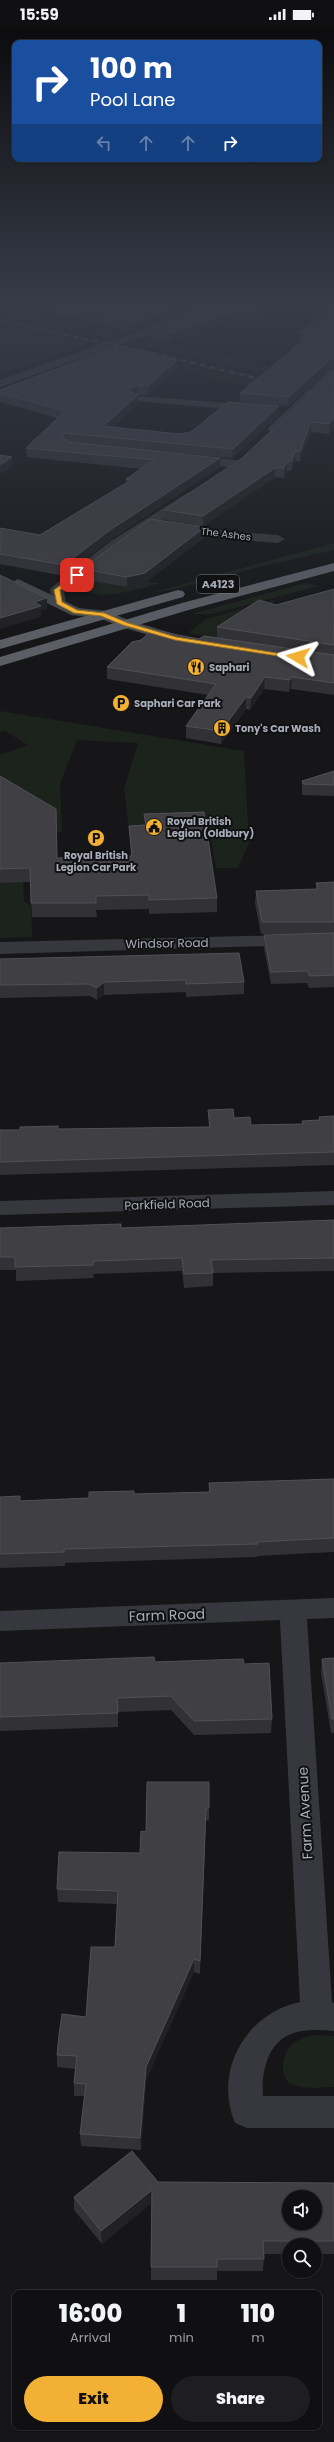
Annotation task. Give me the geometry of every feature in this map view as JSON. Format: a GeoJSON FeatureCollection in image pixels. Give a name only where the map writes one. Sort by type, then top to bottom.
{"type":"FeatureCollection","features":[{"type":"Feature","properties":{"kind":"highway","name":"A4123"},"geometry":{"type":"LineString","coordinates":[[0,645],[102,614],[334,555]]}},
{"type":"Feature","properties":{"kind":"highway","name":"A4123"},"geometry":{"type":"LineString","coordinates":[[0,662],[126,624],[334,567]]}},
{"type":"Feature","properties":{"kind":"main road"},"geometry":{"type":"LineString","coordinates":[[12,581],[58,596],[80,598],[102,614],[126,624],[193,642]]}},
{"type":"Feature","properties":{"kind":"main road"},"geometry":{"type":"LineString","coordinates":[[58,596],[76,612],[102,614]]}},
{"type":"Feature","properties":{"kind":"street"},"geometry":{"type":"LineString","coordinates":[[265,437],[290,414]]}},
{"type":"Feature","properties":{"kind":"street"},"geometry":{"type":"LineString","coordinates":[[218,476],[248,454]]}},
{"type":"Feature","properties":{"kind":"street"},"geometry":{"type":"LineString","coordinates":[[176,458],[236,464]]}},
{"type":"Feature","properties":{"kind":"street"},"geometry":{"type":"LineString","coordinates":[[58,596],[112,548],[200,488]]}},
{"type":"Feature","properties":{"kind":"street","name":"The Ashes"},"geometry":{"type":"LineString","coordinates":[[150,523],[225,535],[278,540]]}},
{"type":"Feature","properties":{"kind":"street","name":"Windsor Road"},"geometry":{"type":"LineString","coordinates":[[0,948],[334,939]]}},
{"type":"Feature","properties":{"kind":"street","name":"Parkfield Road"},"geometry":{"type":"LineString","coordinates":[[0,1208],[334,1198]]}},
{"type":"Feature","properties":{"kind":"street","name":"Farm Road"},"geometry":{"type":"LineString","coordinates":[[0,1621],[334,1608]]}},
{"type":"Feature","properties":{"kind":"street","name":"Farm Avenue"},"geometry":{"type":"LineString","coordinates":[[293,1610],[326,2017],[294,2018],[262,2037],[251,2056],[246,2078],[248,2112],[334,2112]]}},
{"type":"Feature","properties":{"kind":"shaded area"},"geometry":{"type":"Polygon","coordinates":[[[334,543],[334,550],[254,568],[176,589],[150,593],[334,543]]]}},
{"type":"Feature","properties":{"kind":"shaded area"},"geometry":{"type":"Polygon","coordinates":[[[91,576],[127,587],[147,582],[160,583],[132,591],[99,594],[84,588],[85,582],[91,576]]]}},
{"type":"Feature","properties":{"kind":"shaded area"},"geometry":{"type":"Polygon","coordinates":[[[306,583],[319,586],[212,614],[191,614],[306,583]]]}},
{"type":"Feature","properties":{"kind":"shaded area"},"geometry":{"type":"Polygon","coordinates":[[[278,599],[218,638],[188,633],[206,619],[278,599]]]}},
{"type":"Feature","properties":{"kind":"shaded area"},"geometry":{"type":"Polygon","coordinates":[[[0,711],[244,751],[249,843],[238,868],[216,868],[208,819],[130,839],[124,789],[138,743],[77,740],[60,784],[62,832],[0,834],[0,755],[28,745],[5,731],[0,732],[0,711]]]}},
{"type":"Feature","properties":{"kind":"shaded area"},"geometry":{"type":"Polygon","coordinates":[[[23,882],[24,901],[31,906],[32,937],[0,938],[0,883],[23,882]]]}},
{"type":"Feature","properties":{"kind":"shaded area"},"geometry":{"type":"Polygon","coordinates":[[[313,2035],[334,2036],[334,2087],[301,2087],[287,2081],[283,2071],[283,2065],[288,2049],[296,2042],[313,2035]]]}},
{"type":"Feature","properties":{"kind":"building"},"geometry":{"type":"Polygon","coordinates":[[[62,414],[117,414],[103,426],[179,434],[191,432],[214,414],[271,414],[233,449],[64,433],[62,437],[69,442],[220,458],[110,530],[64,565],[0,554],[0,528],[40,535],[131,480],[126,479],[154,460],[26,448],[62,414]]]}},
{"type":"Feature","properties":{"kind":"building"},"geometry":{"type":"Polygon","coordinates":[[[289,414],[334,414],[334,418],[329,424],[311,422],[300,452],[295,451],[292,461],[287,461],[284,468],[275,468],[203,516],[164,510],[241,459],[289,414]]]}},
{"type":"Feature","properties":{"kind":"building"},"geometry":{"type":"Polygon","coordinates":[[[0,455],[12,457],[0,465],[0,455]]]}},
{"type":"Feature","properties":{"kind":"building"},"geometry":{"type":"Polygon","coordinates":[[[150,519],[205,527],[145,573],[127,577],[82,569],[150,519]]]}},
{"type":"Feature","properties":{"kind":"building"},"geometry":{"type":"Polygon","coordinates":[[[0,575],[47,598],[34,602],[41,606],[0,618],[0,575]]]}},
{"type":"Feature","properties":{"kind":"building"},"geometry":{"type":"Polygon","coordinates":[[[334,589],[334,645],[217,627],[259,600],[276,605],[334,589]]]}},
{"type":"Feature","properties":{"kind":"building"},"geometry":{"type":"Polygon","coordinates":[[[152,630],[199,639],[204,636],[334,655],[334,683],[292,677],[290,680],[265,677],[251,698],[246,697],[221,731],[186,726],[216,684],[107,667],[132,642],[141,640],[152,630]]]}},
{"type":"Feature","properties":{"kind":"building"},"geometry":{"type":"Polygon","coordinates":[[[334,771],[334,785],[303,784],[302,781],[334,771]]]}},
{"type":"Feature","properties":{"kind":"building"},"geometry":{"type":"Polygon","coordinates":[[[0,776],[56,809],[57,858],[132,856],[129,826],[146,825],[144,814],[204,812],[217,898],[149,900],[149,895],[96,896],[96,903],[31,903],[30,868],[0,869],[0,776]]]}},
{"type":"Feature","properties":{"kind":"building"},"geometry":{"type":"Polygon","coordinates":[[[334,882],[334,922],[262,922],[256,891],[318,889],[316,883],[334,882]]]}},
{"type":"Feature","properties":{"kind":"building"},"geometry":{"type":"Polygon","coordinates":[[[334,933],[334,975],[309,976],[308,971],[271,972],[264,935],[334,933]]]}},
{"type":"Feature","properties":{"kind":"building"},"geometry":{"type":"Polygon","coordinates":[[[239,953],[244,982],[186,984],[186,980],[104,982],[97,988],[89,984],[0,985],[0,959],[239,953]]]}},
{"type":"Feature","properties":{"kind":"building"},"geometry":{"type":"Polygon","coordinates":[[[233,1109],[234,1118],[250,1117],[251,1125],[303,1124],[302,1121],[320,1120],[319,1117],[334,1116],[334,1152],[0,1162],[0,1130],[20,1130],[20,1127],[58,1126],[58,1129],[210,1127],[208,1110],[233,1109]]]}},
{"type":"Feature","properties":{"kind":"building"},"geometry":{"type":"Polygon","coordinates":[[[334,1220],[334,1258],[211,1260],[213,1273],[184,1274],[182,1258],[93,1261],[93,1265],[15,1267],[15,1257],[0,1257],[0,1228],[121,1224],[121,1228],[334,1220]]]}},
{"type":"Feature","properties":{"kind":"building"},"geometry":{"type":"Polygon","coordinates":[[[334,1479],[334,1538],[257,1542],[258,1544],[64,1549],[64,1552],[0,1554],[0,1497],[20,1496],[20,1501],[89,1498],[89,1492],[134,1491],[134,1494],[210,1492],[209,1483],[334,1479]]]}},
{"type":"Feature","properties":{"kind":"building"},"geometry":{"type":"Polygon","coordinates":[[[154,1657],[155,1662],[243,1659],[244,1664],[269,1663],[272,1719],[194,1721],[171,1696],[117,1698],[118,1713],[0,1717],[0,1663],[154,1657]]]}},
{"type":"Feature","properties":{"kind":"building"},"geometry":{"type":"Polygon","coordinates":[[[334,1658],[334,1719],[332,1719],[322,1659],[334,1658]]]}},
{"type":"Feature","properties":{"kind":"building"},"geometry":{"type":"Polygon","coordinates":[[[147,1782],[209,1782],[209,1808],[206,1808],[200,1961],[194,1959],[146,2067],[140,2138],[80,2134],[86,2084],[74,2083],[77,2056],[57,2055],[62,2014],[86,2017],[91,1947],[115,1947],[118,1891],[57,1889],[59,1852],[140,1853],[141,1831],[146,1832],[147,1782]]]}},
{"type":"Feature","properties":{"kind":"building"},"geometry":{"type":"Polygon","coordinates":[[[132,2151],[158,2182],[334,2183],[334,2241],[322,2241],[322,2238],[282,2238],[282,2241],[263,2241],[264,2259],[217,2259],[217,2267],[151,2267],[152,2190],[101,2231],[74,2197],[132,2151]]]}},
{"type":"Feature","properties":{"kind":"place","name":"Saphari"},"geometry":{"type":"Point","coordinates":[196,667]}},
{"type":"Feature","properties":{"kind":"place","name":"Saphari Car Park"},"geometry":{"type":"Point","coordinates":[121,703]}},
{"type":"Feature","properties":{"kind":"place","name":"Tony's Car Wash"},"geometry":{"type":"Point","coordinates":[222,728]}},
{"type":"Feature","properties":{"kind":"place","name":"Royal British Legion (Oldbury)"},"geometry":{"type":"Point","coordinates":[154,827]}},
{"type":"Feature","properties":{"kind":"place","name":"Royal British Legion Car Park"},"geometry":{"type":"Point","coordinates":[96,838]}},
{"type":"Feature","properties":{"kind":"route"},"geometry":{"type":"LineString","coordinates":[[77,575],[57,590],[59,603],[76,612],[102,614],[126,624],[193,642],[298,657]]}}]}
